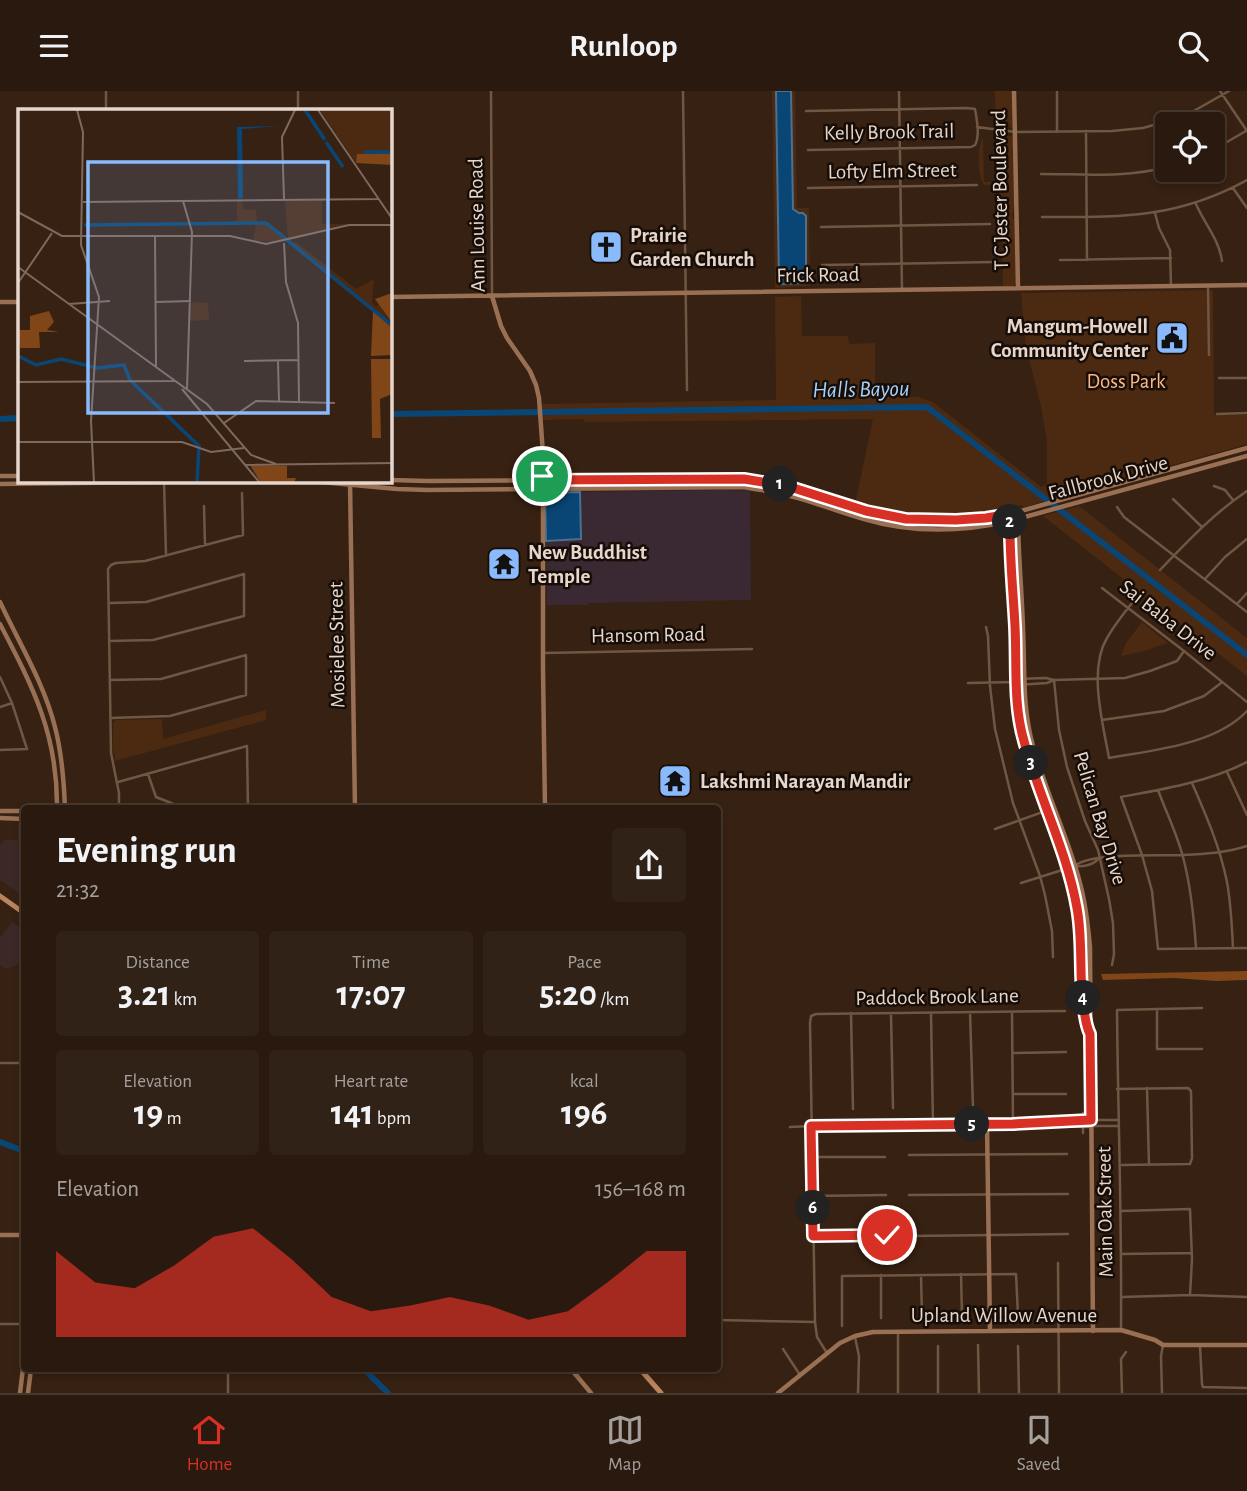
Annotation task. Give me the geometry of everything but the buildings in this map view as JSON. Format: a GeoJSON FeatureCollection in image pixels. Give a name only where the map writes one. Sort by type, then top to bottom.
{"type":"FeatureCollection","features":[{"type":"Feature","properties":{"kind":"main road"},"geometry":{"type":"LineString","coordinates":[[0,896],[21,911]]}},
{"type":"Feature","properties":{"kind":"main road"},"geometry":{"type":"LineString","coordinates":[[643,1372],[661,1393]]}},
{"type":"Feature","properties":{"kind":"street"},"geometry":{"type":"LineString","coordinates":[[106,91],[106,109]]}},
{"type":"Feature","properties":{"kind":"street"},"geometry":{"type":"LineString","coordinates":[[298,91],[298,109]]}},
{"type":"Feature","properties":{"kind":"street","name":"Ann Louise Road"},"geometry":{"type":"LineString","coordinates":[[491,91],[492,296],[505,334],[533,375],[539,401],[542,454],[545,805]]}},
{"type":"Feature","properties":{"kind":"street"},"geometry":{"type":"LineString","coordinates":[[682,91],[687,390]]}},
{"type":"Feature","properties":{"kind":"street"},"geometry":{"type":"LineString","coordinates":[[899,91],[902,290]]}},
{"type":"Feature","properties":{"kind":"street","name":"T C Jester Boulevard"},"geometry":{"type":"LineString","coordinates":[[1014,91],[1018,288]]}},
{"type":"Feature","properties":{"kind":"street"},"geometry":{"type":"LineString","coordinates":[[1057,91],[1057,132]]}},
{"type":"Feature","properties":{"kind":"street"},"geometry":{"type":"LineString","coordinates":[[977,127],[1015,132],[1127,130],[1157,125],[1185,116],[1229,91]]}},
{"type":"Feature","properties":{"kind":"street"},"geometry":{"type":"LineString","coordinates":[[1222,93],[1247,130],[1225,143]]}},
{"type":"Feature","properties":{"kind":"street","name":"Kelly Brook Trail"},"geometry":{"type":"LineString","coordinates":[[808,150],[971,147],[977,141],[975,109],[899,110]]}},
{"type":"Feature","properties":{"kind":"street"},"geometry":{"type":"LineString","coordinates":[[806,111],[899,110]]}},
{"type":"Feature","properties":{"kind":"street"},"geometry":{"type":"LineString","coordinates":[[1086,131],[1087,260]]}},
{"type":"Feature","properties":{"kind":"street"},"geometry":{"type":"LineString","coordinates":[[1041,174],[1135,173],[1155,169]]}},
{"type":"Feature","properties":{"kind":"street"},"geometry":{"type":"LineString","coordinates":[[1042,217],[1155,213],[1195,204],[1247,180]]}},
{"type":"Feature","properties":{"kind":"street","name":"Lofty Elm Street"},"geometry":{"type":"LineString","coordinates":[[808,188],[977,185]]}},
{"type":"Feature","properties":{"kind":"street"},"geometry":{"type":"LineString","coordinates":[[1233,188],[1247,208]]}},
{"type":"Feature","properties":{"kind":"street"},"geometry":{"type":"LineString","coordinates":[[1195,204],[1219,244],[1222,261]]}},
{"type":"Feature","properties":{"kind":"street"},"geometry":{"type":"LineString","coordinates":[[1155,213],[1171,258],[1171,286]]}},
{"type":"Feature","properties":{"kind":"street"},"geometry":{"type":"LineString","coordinates":[[821,227],[990,224]]}},
{"type":"Feature","properties":{"kind":"street"},"geometry":{"type":"LineString","coordinates":[[1060,260],[1171,258]]}},
{"type":"Feature","properties":{"kind":"street"},"geometry":{"type":"LineString","coordinates":[[822,265],[995,262]]}},
{"type":"Feature","properties":{"kind":"street","name":"Frick Road"},"geometry":{"type":"LineString","coordinates":[[392,297],[1247,285]]}},
{"type":"Feature","properties":{"kind":"street"},"geometry":{"type":"LineString","coordinates":[[1208,286],[1209,355]]}},
{"type":"Feature","properties":{"kind":"street"},"geometry":{"type":"LineString","coordinates":[[0,302],[18,302]]}},
{"type":"Feature","properties":{"kind":"street"},"geometry":{"type":"LineString","coordinates":[[1219,378],[1247,378]]}},
{"type":"Feature","properties":{"kind":"street"},"geometry":{"type":"LineString","coordinates":[[1217,414],[1247,413]]}},
{"type":"Feature","properties":{"kind":"street","name":"Fallbrook Drive"},"geometry":{"type":"LineString","coordinates":[[350,483],[418,490],[743,488],[784,494],[864,519],[905,527],[957,529],[1018,515],[1041,506],[1247,448]]}},
{"type":"Feature","properties":{"kind":"street","name":"Fallbrook Drive"},"geometry":{"type":"LineString","coordinates":[[1018,515],[1044,512],[1247,456]]}},
{"type":"Feature","properties":{"kind":"street"},"geometry":{"type":"LineString","coordinates":[[1182,465],[1184,474]]}},
{"type":"Feature","properties":{"kind":"street"},"geometry":{"type":"LineString","coordinates":[[0,476],[18,476]]}},
{"type":"Feature","properties":{"kind":"street"},"geometry":{"type":"LineString","coordinates":[[677,479],[677,487]]}},
{"type":"Feature","properties":{"kind":"street"},"geometry":{"type":"LineString","coordinates":[[743,488],[744,479]]}},
{"type":"Feature","properties":{"kind":"street","name":"Fallbrook Drive"},"geometry":{"type":"LineString","coordinates":[[392,480],[744,479],[787,486],[866,511],[906,519],[949,521],[1010,517]]}},
{"type":"Feature","properties":{"kind":"street"},"geometry":{"type":"LineString","coordinates":[[0,484],[30,483]]}},
{"type":"Feature","properties":{"kind":"street"},"geometry":{"type":"LineString","coordinates":[[164,483],[166,556]]}},
{"type":"Feature","properties":{"kind":"street","name":"Mosielee Street"},"geometry":{"type":"LineString","coordinates":[[350,483],[355,805]]}},
{"type":"Feature","properties":{"kind":"street"},"geometry":{"type":"LineString","coordinates":[[1112,486],[1114,493]]}},
{"type":"Feature","properties":{"kind":"street"},"geometry":{"type":"LineString","coordinates":[[1214,486],[1225,490],[1233,500]]}},
{"type":"Feature","properties":{"kind":"street"},"geometry":{"type":"LineString","coordinates":[[1160,570],[1202,527],[1247,491]]}},
{"type":"Feature","properties":{"kind":"street"},"geometry":{"type":"LineString","coordinates":[[119,805],[112,761],[108,569],[116,563],[145,561],[243,535],[243,493]]}},
{"type":"Feature","properties":{"kind":"street"},"geometry":{"type":"LineString","coordinates":[[1173,499],[1202,527]]}},
{"type":"Feature","properties":{"kind":"street"},"geometry":{"type":"LineString","coordinates":[[204,506],[205,545]]}},
{"type":"Feature","properties":{"kind":"street"},"geometry":{"type":"LineString","coordinates":[[1117,507],[1124,517],[1247,612]]}},
{"type":"Feature","properties":{"kind":"street"},"geometry":{"type":"LineString","coordinates":[[1018,515],[1026,714],[1033,746],[1075,866],[1088,920],[1093,1331]]}},
{"type":"Feature","properties":{"kind":"street"},"geometry":{"type":"LineString","coordinates":[[1010,517],[1015,682],[1021,732],[1046,811],[1068,868],[1078,909],[1081,980],[1086,1027],[1090,1034]]}},
{"type":"Feature","properties":{"kind":"street"},"geometry":{"type":"LineString","coordinates":[[1205,579],[1225,557],[1247,540]]}},
{"type":"Feature","properties":{"kind":"street"},"geometry":{"type":"LineString","coordinates":[[108,603],[146,602],[244,574],[244,617],[153,640],[109,641]]}},
{"type":"Feature","properties":{"kind":"street","name":"Sai Baba Drive"},"geometry":{"type":"LineString","coordinates":[[1102,589],[1247,702]]}},
{"type":"Feature","properties":{"kind":"street"},"geometry":{"type":"LineString","coordinates":[[1140,593],[1106,639],[1101,654],[1099,701],[1109,758],[1200,739],[1221,730],[1247,711]]}},
{"type":"Feature","properties":{"kind":"street"},"geometry":{"type":"LineString","coordinates":[[1237,604],[1247,593]]}},
{"type":"Feature","properties":{"kind":"street"},"geometry":{"type":"LineString","coordinates":[[0,602],[42,690],[55,727],[64,779],[65,805]]}},
{"type":"Feature","properties":{"kind":"street"},"geometry":{"type":"LineString","coordinates":[[0,624],[36,696],[47,729],[53,755],[57,805]]}},
{"type":"Feature","properties":{"kind":"street"},"geometry":{"type":"LineString","coordinates":[[986,627],[995,729],[1011,796],[1040,876],[1049,914],[1053,957]]}},
{"type":"Feature","properties":{"kind":"street"},"geometry":{"type":"LineString","coordinates":[[9,641],[16,637]]}},
{"type":"Feature","properties":{"kind":"street","name":"Hansom Road"},"geometry":{"type":"LineString","coordinates":[[544,653],[752,649]]}},
{"type":"Feature","properties":{"kind":"street"},"geometry":{"type":"LineString","coordinates":[[968,683],[1047,683],[1054,680],[1125,678],[1177,661],[1184,652]]}},
{"type":"Feature","properties":{"kind":"street"},"geometry":{"type":"LineString","coordinates":[[110,680],[161,679],[246,655],[246,695],[170,716],[111,718]]}},
{"type":"Feature","properties":{"kind":"street"},"geometry":{"type":"LineString","coordinates":[[0,677],[12,703],[27,749],[0,750]]}},
{"type":"Feature","properties":{"kind":"street","name":"Pelican Bay Drive"},"geometry":{"type":"LineString","coordinates":[[1054,680],[1066,767],[1096,845],[1113,922],[1112,965]]}},
{"type":"Feature","properties":{"kind":"street"},"geometry":{"type":"LineString","coordinates":[[1102,720],[1164,711],[1205,696],[1221,683]]}},
{"type":"Feature","properties":{"kind":"street"},"geometry":{"type":"LineString","coordinates":[[0,708],[12,703]]}},
{"type":"Feature","properties":{"kind":"street"},"geometry":{"type":"LineString","coordinates":[[47,729],[55,727]]}},
{"type":"Feature","properties":{"kind":"street"},"geometry":{"type":"LineString","coordinates":[[116,782],[247,746],[248,805]]}},
{"type":"Feature","properties":{"kind":"street"},"geometry":{"type":"LineString","coordinates":[[1247,762],[1227,772],[1192,783],[1121,797],[1152,891],[1158,949],[1247,948]]}},
{"type":"Feature","properties":{"kind":"street"},"geometry":{"type":"LineString","coordinates":[[1227,772],[1247,815]]}},
{"type":"Feature","properties":{"kind":"street"},"geometry":{"type":"LineString","coordinates":[[148,775],[156,797],[176,805]]}},
{"type":"Feature","properties":{"kind":"street"},"geometry":{"type":"LineString","coordinates":[[1192,783],[1206,813],[1227,883],[1233,948]]}},
{"type":"Feature","properties":{"kind":"street"},"geometry":{"type":"LineString","coordinates":[[1158,790],[1182,855],[1193,908],[1196,948]]}},
{"type":"Feature","properties":{"kind":"street"},"geometry":{"type":"LineString","coordinates":[[995,829],[1054,808]]}},
{"type":"Feature","properties":{"kind":"street"},"geometry":{"type":"LineString","coordinates":[[0,811],[21,811]]}},
{"type":"Feature","properties":{"kind":"street"},"geometry":{"type":"LineString","coordinates":[[0,818],[21,818]]}},
{"type":"Feature","properties":{"kind":"street"},"geometry":{"type":"LineString","coordinates":[[1021,883],[1075,866],[1094,857],[1099,859],[1123,855],[1182,855],[1219,852],[1247,846]]}},
{"type":"Feature","properties":{"kind":"street"},"geometry":{"type":"LineString","coordinates":[[1081,980],[1090,980]]}},
{"type":"Feature","properties":{"kind":"street"},"geometry":{"type":"LineString","coordinates":[[1202,1008],[1157,1009],[1157,1049],[1202,1049]]}},
{"type":"Feature","properties":{"kind":"street","name":"Main Oak Street"},"geometry":{"type":"LineString","coordinates":[[1121,1330],[1117,1010],[1157,1009]]}},
{"type":"Feature","properties":{"kind":"street","name":"Paddock Brook Lane"},"geometry":{"type":"LineString","coordinates":[[811,1126],[811,1016],[850,1013],[1065,1011]]}},
{"type":"Feature","properties":{"kind":"street"},"geometry":{"type":"LineString","coordinates":[[1012,1012],[1013,1124]]}},
{"type":"Feature","properties":{"kind":"street"},"geometry":{"type":"LineString","coordinates":[[850,1013],[853,1109]]}},
{"type":"Feature","properties":{"kind":"street"},"geometry":{"type":"LineString","coordinates":[[891,1013],[893,1108]]}},
{"type":"Feature","properties":{"kind":"street"},"geometry":{"type":"LineString","coordinates":[[931,1013],[933,1124]]}},
{"type":"Feature","properties":{"kind":"street"},"geometry":{"type":"LineString","coordinates":[[970,1013],[973,1108]]}},
{"type":"Feature","properties":{"kind":"street"},"geometry":{"type":"LineString","coordinates":[[1012,1053],[1066,1052]]}},
{"type":"Feature","properties":{"kind":"street"},"geometry":{"type":"LineString","coordinates":[[0,1063],[21,1063]]}},
{"type":"Feature","properties":{"kind":"street"},"geometry":{"type":"LineString","coordinates":[[1147,1088],[1149,1165]]}},
{"type":"Feature","properties":{"kind":"street"},"geometry":{"type":"LineString","coordinates":[[1118,1089],[1190,1089],[1192,1161],[1187,1165],[1121,1165]]}},
{"type":"Feature","properties":{"kind":"street"},"geometry":{"type":"LineString","coordinates":[[1012,1094],[1066,1094]]}},
{"type":"Feature","properties":{"kind":"street"},"geometry":{"type":"LineString","coordinates":[[1083,1112],[1083,1133]]}},
{"type":"Feature","properties":{"kind":"street"},"geometry":{"type":"LineString","coordinates":[[790,1127],[1091,1123],[1119,1120]]}},
{"type":"Feature","properties":{"kind":"street"},"geometry":{"type":"LineString","coordinates":[[1091,1123],[1119,1126]]}},
{"type":"Feature","properties":{"kind":"street"},"geometry":{"type":"LineString","coordinates":[[987,1124],[990,1331]]}},
{"type":"Feature","properties":{"kind":"street"},"geometry":{"type":"LineString","coordinates":[[811,1126],[815,1322],[817,1337],[827,1353]]}},
{"type":"Feature","properties":{"kind":"street"},"geometry":{"type":"LineString","coordinates":[[909,1155],[1067,1154]]}},
{"type":"Feature","properties":{"kind":"street"},"geometry":{"type":"LineString","coordinates":[[812,1157],[885,1157]]}},
{"type":"Feature","properties":{"kind":"street"},"geometry":{"type":"LineString","coordinates":[[909,1195],[1068,1194]]}},
{"type":"Feature","properties":{"kind":"street"},"geometry":{"type":"LineString","coordinates":[[813,1196],[886,1195]]}},
{"type":"Feature","properties":{"kind":"street"},"geometry":{"type":"LineString","coordinates":[[1121,1211],[1190,1209],[1190,1295]]}},
{"type":"Feature","properties":{"kind":"street"},"geometry":{"type":"LineString","coordinates":[[910,1235],[1069,1234]]}},
{"type":"Feature","properties":{"kind":"street"},"geometry":{"type":"LineString","coordinates":[[0,1235],[21,1235]]}},
{"type":"Feature","properties":{"kind":"street"},"geometry":{"type":"LineString","coordinates":[[813,1236],[887,1235]]}},
{"type":"Feature","properties":{"kind":"street"},"geometry":{"type":"LineString","coordinates":[[1121,1254],[1192,1253]]}},
{"type":"Feature","properties":{"kind":"street"},"geometry":{"type":"LineString","coordinates":[[1058,1263],[1059,1393]]}},
{"type":"Feature","properties":{"kind":"street"},"geometry":{"type":"LineString","coordinates":[[961,1274],[962,1316]]}},
{"type":"Feature","properties":{"kind":"street"},"geometry":{"type":"LineString","coordinates":[[842,1326],[842,1276],[1016,1274],[1017,1315]]}},
{"type":"Feature","properties":{"kind":"street"},"geometry":{"type":"LineString","coordinates":[[881,1275],[881,1318]]}},
{"type":"Feature","properties":{"kind":"street"},"geometry":{"type":"LineString","coordinates":[[921,1275],[922,1316]]}},
{"type":"Feature","properties":{"kind":"street"},"geometry":{"type":"LineString","coordinates":[[1122,1297],[1247,1297]]}},
{"type":"Feature","properties":{"kind":"street"},"geometry":{"type":"LineString","coordinates":[[721,1320],[815,1322]]}},
{"type":"Feature","properties":{"kind":"street"},"geometry":{"type":"LineString","coordinates":[[0,1324],[21,1324]]}},
{"type":"Feature","properties":{"kind":"street","name":"Upland Willow Avenue"},"geometry":{"type":"LineString","coordinates":[[778,1393],[840,1343],[873,1332],[1121,1330],[1163,1345],[1247,1345]]}},
{"type":"Feature","properties":{"kind":"street"},"geometry":{"type":"LineString","coordinates":[[898,1331],[898,1393]]}},
{"type":"Feature","properties":{"kind":"street"},"geometry":{"type":"LineString","coordinates":[[855,1336],[859,1356],[858,1393]]}},
{"type":"Feature","properties":{"kind":"street"},"geometry":{"type":"LineString","coordinates":[[978,1345],[979,1393]]}},
{"type":"Feature","properties":{"kind":"street"},"geometry":{"type":"LineString","coordinates":[[1162,1393],[1163,1345]]}},
{"type":"Feature","properties":{"kind":"street"},"geometry":{"type":"LineString","coordinates":[[938,1346],[938,1393]]}},
{"type":"Feature","properties":{"kind":"street"},"geometry":{"type":"LineString","coordinates":[[1018,1346],[1019,1393]]}},
{"type":"Feature","properties":{"kind":"street"},"geometry":{"type":"LineString","coordinates":[[1200,1346],[1203,1387],[1247,1388]]}},
{"type":"Feature","properties":{"kind":"street"},"geometry":{"type":"LineString","coordinates":[[783,1349],[800,1375]]}},
{"type":"Feature","properties":{"kind":"street"},"geometry":{"type":"LineString","coordinates":[[1122,1393],[1121,1359],[1126,1352]]}},
{"type":"Feature","properties":{"kind":"street"},"geometry":{"type":"LineString","coordinates":[[20,1393],[23,1372]]}},
{"type":"Feature","properties":{"kind":"street"},"geometry":{"type":"LineString","coordinates":[[28,1393],[31,1372]]}},
{"type":"Feature","properties":{"kind":"street"},"geometry":{"type":"LineString","coordinates":[[228,1372],[228,1393]]}},
{"type":"Feature","properties":{"kind":"street"},"geometry":{"type":"LineString","coordinates":[[574,1372],[592,1393]]}},
{"type":"Feature","properties":{"kind":"street"},"geometry":{"type":"LineString","coordinates":[[22,1378],[29,1379]]}},
{"type":"Feature","properties":{"kind":"shaded area"},"geometry":{"type":"Polygon","coordinates":[[[750,491],[751,600],[547,605],[546,541],[581,539],[580,492],[750,491]]]}},
{"type":"Feature","properties":{"kind":"shaded area"},"geometry":{"type":"Polygon","coordinates":[[[18,823],[21,823],[21,894],[0,880],[0,846],[4,840],[18,840],[18,823]]]}},
{"type":"Feature","properties":{"kind":"shaded area"},"geometry":{"type":"Polygon","coordinates":[[[12,922],[21,928],[19,964],[6,969],[0,965],[0,938],[12,922]]]}},
{"type":"Feature","properties":{"kind":"shaded area"},"geometry":{"type":"Polygon","coordinates":[[[1247,971],[1247,980],[1216,981],[1175,978],[1103,980],[1101,974],[1247,971]]]}},
{"type":"Feature","properties":{"kind":"green space"},"geometry":{"type":"Polygon","coordinates":[[[772,91],[795,91],[797,208],[809,208],[810,286],[775,288],[772,91]]]}},
{"type":"Feature","properties":{"kind":"green space"},"geometry":{"type":"Polygon","coordinates":[[[995,91],[1012,91],[1010,128],[1008,121],[1003,128],[996,127],[995,91]]]}},
{"type":"Feature","properties":{"kind":"green space"},"geometry":{"type":"Polygon","coordinates":[[[996,131],[1012,136],[1013,140],[1015,203],[1012,216],[1015,222],[1016,283],[1012,287],[1003,287],[1002,227],[1005,226],[1005,220],[1002,219],[1002,204],[999,204],[999,186],[984,185],[979,168],[983,137],[984,182],[1004,182],[1003,137],[997,136],[996,131]]]}},
{"type":"Feature","properties":{"kind":"green space","name":"Doss Park"},"geometry":{"type":"Polygon","coordinates":[[[1213,290],[1214,415],[1247,415],[1247,444],[1024,507],[1021,505],[1008,509],[1008,512],[934,517],[897,514],[855,504],[873,419],[584,422],[584,419],[542,420],[542,404],[776,400],[775,297],[801,296],[802,336],[848,336],[849,344],[875,343],[875,397],[918,397],[933,402],[1041,487],[1047,484],[1047,441],[1026,347],[1021,293],[1213,290]]]}},
{"type":"Feature","properties":{"kind":"green space"},"geometry":{"type":"Polygon","coordinates":[[[1079,506],[1247,638],[1247,676],[1043,516],[1079,506]]]}},
{"type":"Feature","properties":{"kind":"green space"},"geometry":{"type":"Polygon","coordinates":[[[1142,622],[1168,643],[1121,656],[1126,643],[1142,622]]]}},
{"type":"Feature","properties":{"kind":"green space"},"geometry":{"type":"Polygon","coordinates":[[[266,710],[266,720],[115,761],[113,723],[116,720],[162,719],[163,739],[266,710]]]}},
{"type":"Feature","properties":{"kind":"water"},"geometry":{"type":"Polygon","coordinates":[[[776,91],[791,91],[793,209],[806,216],[804,283],[782,284],[779,281],[776,91]]]}},
{"type":"Feature","properties":{"kind":"water"},"geometry":{"type":"Polygon","coordinates":[[[580,492],[581,539],[546,541],[545,493],[580,492]]]}},
{"type":"Feature","properties":{"kind":"waterway","name":"Halls Bayou"},"geometry":{"type":"LineString","coordinates":[[392,414],[927,407],[1247,655]]}},
{"type":"Feature","properties":{"kind":"waterway","name":"Halls Bayou"},"geometry":{"type":"LineString","coordinates":[[0,419],[18,418]]}},
{"type":"Feature","properties":{"kind":"waterway"},"geometry":{"type":"LineString","coordinates":[[0,1142],[21,1150]]}},
{"type":"Feature","properties":{"kind":"waterway"},"geometry":{"type":"LineString","coordinates":[[367,1372],[388,1393]]}},
{"type":"Feature","properties":{"kind":"place","name":"Prairie Garden Church"},"geometry":{"type":"Point","coordinates":[606,247]}},
{"type":"Feature","properties":{"kind":"place","name":"Mangum-Howell Community Center"},"geometry":{"type":"Point","coordinates":[1172,338]}},
{"type":"Feature","properties":{"kind":"place","name":"New Buddhist Temple"},"geometry":{"type":"Point","coordinates":[504,564]}},
{"type":"Feature","properties":{"kind":"place","name":"Lakshmi Narayan Mandir"},"geometry":{"type":"Point","coordinates":[675,781]}},
{"type":"Feature","properties":{"kind":"route"},"geometry":{"type":"LineString","coordinates":[[542,476],[542,480],[744,479],[787,486],[866,511],[906,519],[941,521],[1010,514],[1018,716],[1036,781],[1068,868],[1078,909],[1082,993],[1086,1027],[1090,1034],[1091,1120],[1013,1124],[811,1126],[813,1236],[887,1235]]}}]}
